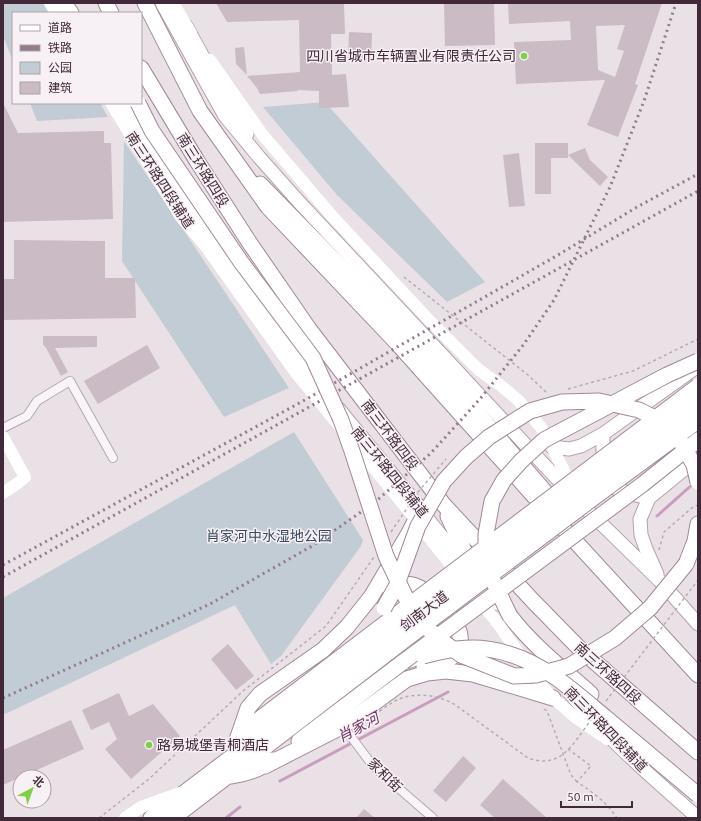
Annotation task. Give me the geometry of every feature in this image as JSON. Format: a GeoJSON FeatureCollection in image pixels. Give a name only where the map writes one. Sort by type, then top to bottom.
{"type":"FeatureCollection","features":[{"type":"Feature","properties":{"kind":"highway"},"geometry":{"type":"LineString","coordinates":[[64,3],[70,12]]}},
{"type":"Feature","properties":{"kind":"highway"},"geometry":{"type":"LineString","coordinates":[[106,3],[110,12]]}},
{"type":"Feature","properties":{"kind":"highway"},"geometry":{"type":"LineString","coordinates":[[145,3],[200,111],[268,207],[398,344],[541,504],[698,675]]}},
{"type":"Feature","properties":{"kind":"highway","name":"南三环路四段"},"geometry":{"type":"LineString","coordinates":[[142,70],[197,161],[249,242],[309,329],[442,504],[533,601],[580,648],[698,752]]}},
{"type":"Feature","properties":{"kind":"highway"},"geometry":{"type":"LineString","coordinates":[[126,104],[169,175],[256,300]]}},
{"type":"Feature","properties":{"kind":"highway"},"geometry":{"type":"LineString","coordinates":[[138,104],[152,131],[241,262],[314,358],[341,420],[386,556],[406,598],[420,622],[442,641],[461,655],[514,676],[536,675],[569,666],[615,638],[650,608],[686,564],[695,542],[698,524]]}},
{"type":"Feature","properties":{"kind":"highway"},"geometry":{"type":"LineString","coordinates":[[698,360],[544,440],[521,461],[504,480],[492,502],[486,534],[486,558],[494,583],[510,616],[523,633],[591,694],[698,783]]}},
{"type":"Feature","properties":{"kind":"highway"},"geometry":{"type":"LineString","coordinates":[[342,655],[412,620],[698,386]]}},
{"type":"Feature","properties":{"kind":"highway"},"geometry":{"type":"LineString","coordinates":[[237,740],[257,721],[342,655],[366,630],[384,608],[396,587],[418,526],[444,481],[466,457],[489,437],[530,411],[562,402],[599,401],[639,410],[659,420],[681,442],[694,465],[698,482]]}},
{"type":"Feature","properties":{"kind":"highway","name":"剑南大道"},"geometry":{"type":"LineString","coordinates":[[172,818],[189,797],[227,760],[698,404]]}},
{"type":"Feature","properties":{"kind":"highway","name":"剑南大道"},"geometry":{"type":"LineString","coordinates":[[151,818],[228,776],[412,620],[596,496],[698,421]]}},
{"type":"Feature","properties":{"kind":"highway"},"geometry":{"type":"LineString","coordinates":[[265,766],[643,484],[698,440]]}},
{"type":"Feature","properties":{"kind":"highway"},"geometry":{"type":"LineString","coordinates":[[442,504],[477,579]]}},
{"type":"Feature","properties":{"kind":"highway"},"geometry":{"type":"LineString","coordinates":[[227,760],[237,740],[248,708],[260,694],[323,650],[347,627],[371,597],[409,533],[418,516],[416,515]]}},
{"type":"Feature","properties":{"kind":"highway"},"geometry":{"type":"LineString","coordinates":[[228,776],[247,774],[347,731],[407,679],[422,669],[435,665],[458,652],[460,636],[457,626],[432,597],[417,586],[392,586],[377,595],[362,608]]}},
{"type":"Feature","properties":{"kind":"highway"},"geometry":{"type":"LineString","coordinates":[[403,662],[451,649],[482,648],[509,654],[536,665],[554,676],[579,696],[698,795]]}},
{"type":"Feature","properties":{"kind":"highway"},"geometry":{"type":"LineString","coordinates":[[407,679],[427,673],[446,671],[473,674],[547,703]]}},
{"type":"Feature","properties":{"kind":"main road"},"geometry":{"type":"LineString","coordinates":[[50,3],[55,12]]}},
{"type":"Feature","properties":{"kind":"main road"},"geometry":{"type":"LineString","coordinates":[[162,3],[225,116],[259,158],[298,202],[580,502],[660,581],[694,619]]}},
{"type":"Feature","properties":{"kind":"main road"},"geometry":{"type":"LineString","coordinates":[[173,3],[248,136],[298,202]]}},
{"type":"Feature","properties":{"kind":"main road"},"geometry":{"type":"LineString","coordinates":[[186,26],[262,134],[332,216],[429,320],[474,365],[518,400],[540,426],[580,502]]}},
{"type":"Feature","properties":{"kind":"main road","name":"南三环路四段辅道"},"geometry":{"type":"LineString","coordinates":[[112,104],[181,217],[256,300],[416,515],[434,527],[585,712],[624,752],[698,818]]}},
{"type":"Feature","properties":{"kind":"main road"},"geometry":{"type":"LineString","coordinates":[[204,244],[296,373],[416,515],[499,625],[541,684],[547,703],[575,717],[624,752]]}},
{"type":"Feature","properties":{"kind":"main road"},"geometry":{"type":"LineString","coordinates":[[552,447],[569,449],[581,446],[603,434],[698,366]]}},
{"type":"Feature","properties":{"kind":"main road"},"geometry":{"type":"LineString","coordinates":[[603,434],[603,466],[610,482],[618,490],[649,498]]}},
{"type":"Feature","properties":{"kind":"main road"},"geometry":{"type":"LineString","coordinates":[[3,437],[25,477],[18,484],[3,493]]}},
{"type":"Feature","properties":{"kind":"main road"},"geometry":{"type":"LineString","coordinates":[[660,581],[641,535],[640,519],[649,498],[698,458]]}},
{"type":"Feature","properties":{"kind":"main road"},"geometry":{"type":"LineString","coordinates":[[125,818],[140,807],[189,797]]}},
{"type":"Feature","properties":{"kind":"main road"},"geometry":{"type":"LineString","coordinates":[[180,818],[189,797]]}},
{"type":"Feature","properties":{"kind":"street"},"geometry":{"type":"LineString","coordinates":[[3,428],[27,416],[37,401],[70,381],[113,458]]}},
{"type":"Feature","properties":{"kind":"street","name":"家和街"},"geometry":{"type":"LineString","coordinates":[[347,731],[370,762],[433,818]]}},
{"type":"Feature","properties":{"kind":"path"},"geometry":{"type":"LineString","coordinates":[[659,553],[664,532],[693,507],[698,505]]}},
{"type":"Feature","properties":{"kind":"path"},"geometry":{"type":"LineString","coordinates":[[99,818],[149,779],[243,691],[326,626],[376,554]]}},
{"type":"Feature","properties":{"kind":"path"},"geometry":{"type":"LineString","coordinates":[[602,706],[698,580]]}},
{"type":"Feature","properties":{"kind":"path"},"geometry":{"type":"LineString","coordinates":[[678,596],[694,619]]}},
{"type":"Feature","properties":{"kind":"path"},"geometry":{"type":"LineString","coordinates":[[365,722],[398,699],[421,694],[428,695],[445,699],[454,704],[528,758],[538,762],[553,761],[565,753],[592,718]]}},
{"type":"Feature","properties":{"kind":"path"},"geometry":{"type":"LineString","coordinates":[[547,703],[547,711],[571,775],[577,782],[599,797],[617,818]]}},
{"type":"Feature","properties":{"kind":"path"},"geometry":{"type":"LineString","coordinates":[[568,749],[591,766],[577,782]]}},
{"type":"Feature","properties":{"kind":"green space"},"geometry":{"type":"Polygon","coordinates":[[[3,3],[43,3],[48,12],[12,12],[12,58],[3,36],[3,3]]]}},
{"type":"Feature","properties":{"kind":"green space"},"geometry":{"type":"Polygon","coordinates":[[[325,102],[485,282],[447,302],[337,195],[263,107],[325,102]]]}},
{"type":"Feature","properties":{"kind":"green space"},"geometry":{"type":"Polygon","coordinates":[[[30,104],[101,104],[108,117],[37,121],[30,104]]]}},
{"type":"Feature","properties":{"kind":"green space"},"geometry":{"type":"Polygon","coordinates":[[[124,141],[289,388],[224,417],[122,261],[124,141]]]}},
{"type":"Feature","properties":{"kind":"green space","name":"肖家河中水湿地公园"},"geometry":{"type":"Polygon","coordinates":[[[294,432],[363,540],[361,546],[281,656],[271,664],[235,605],[3,715],[3,598],[294,432]]]}},
{"type":"Feature","properties":{"kind":"building"},"geometry":{"type":"Polygon","coordinates":[[[216,3],[344,3],[345,34],[331,34],[332,75],[346,74],[349,107],[319,108],[319,91],[297,90],[298,91],[260,94],[247,76],[300,72],[299,20],[227,22],[216,3]]]}},
{"type":"Feature","properties":{"kind":"building"},"geometry":{"type":"Polygon","coordinates":[[[444,3],[494,3],[495,45],[445,46],[444,3]]]}},
{"type":"Feature","properties":{"kind":"building"},"geometry":{"type":"Polygon","coordinates":[[[508,3],[662,3],[635,84],[638,85],[618,137],[587,125],[605,80],[516,84],[514,42],[571,40],[570,21],[509,24],[508,3]],[[625,25],[596,26],[598,70],[615,77],[624,51],[617,49],[625,25]]]}},
{"type":"Feature","properties":{"kind":"building"},"geometry":{"type":"Polygon","coordinates":[[[349,32],[372,33],[371,62],[348,61],[349,32]]]}},
{"type":"Feature","properties":{"kind":"building"},"geometry":{"type":"Polygon","coordinates":[[[244,47],[247,75],[236,64],[235,48],[244,47]]]}},
{"type":"Feature","properties":{"kind":"building"},"geometry":{"type":"Polygon","coordinates":[[[3,103],[18,133],[104,131],[104,143],[111,143],[113,219],[3,222],[3,103]]]}},
{"type":"Feature","properties":{"kind":"building"},"geometry":{"type":"Polygon","coordinates":[[[535,143],[568,143],[568,158],[551,158],[551,194],[535,194],[535,143]]]}},
{"type":"Feature","properties":{"kind":"building"},"geometry":{"type":"Polygon","coordinates":[[[585,148],[590,160],[608,177],[600,186],[568,155],[585,148]]]}},
{"type":"Feature","properties":{"kind":"building"},"geometry":{"type":"Polygon","coordinates":[[[519,153],[525,206],[509,207],[503,155],[519,153]]]}},
{"type":"Feature","properties":{"kind":"building"},"geometry":{"type":"Polygon","coordinates":[[[14,240],[105,241],[105,278],[135,278],[136,318],[3,320],[3,279],[14,279],[14,240]]]}},
{"type":"Feature","properties":{"kind":"building"},"geometry":{"type":"Polygon","coordinates":[[[43,336],[97,336],[97,347],[55,348],[68,372],[61,376],[45,346],[43,345],[43,336]]]}},
{"type":"Feature","properties":{"kind":"building"},"geometry":{"type":"Polygon","coordinates":[[[147,345],[160,368],[98,404],[84,381],[147,345]]]}},
{"type":"Feature","properties":{"kind":"building"},"geometry":{"type":"Polygon","coordinates":[[[228,644],[254,676],[236,690],[211,659],[228,644]]]}},
{"type":"Feature","properties":{"kind":"building"},"geometry":{"type":"Polygon","coordinates":[[[119,693],[129,716],[153,704],[180,736],[131,779],[105,749],[117,739],[109,722],[91,730],[82,710],[119,693]]]}},
{"type":"Feature","properties":{"kind":"building"},"geometry":{"type":"Polygon","coordinates":[[[71,720],[84,749],[39,769],[12,769],[12,781],[3,785],[3,750],[71,720]]]}},
{"type":"Feature","properties":{"kind":"building"},"geometry":{"type":"Polygon","coordinates":[[[463,756],[476,768],[446,802],[433,791],[463,756]]]}},
{"type":"Feature","properties":{"kind":"building"},"geometry":{"type":"Polygon","coordinates":[[[503,779],[547,818],[495,818],[480,805],[503,779]]]}},
{"type":"Feature","properties":{"kind":"building"},"geometry":{"type":"Polygon","coordinates":[[[364,809],[375,818],[356,818],[364,809]]]}},
{"type":"Feature","properties":{"kind":"waterway","name":"肖家河"},"geometry":{"type":"LineString","coordinates":[[657,516],[694,483]]}},
{"type":"Feature","properties":{"kind":"waterway","name":"肖家河"},"geometry":{"type":"LineString","coordinates":[[280,781],[448,692]]}},
{"type":"Feature","properties":{"kind":"waterway","name":"肖家河"},"geometry":{"type":"LineString","coordinates":[[226,818],[240,807]]}},
{"type":"Feature","properties":{"kind":"railway"},"geometry":{"type":"LineString","coordinates":[[3,698],[210,604],[312,546],[374,503],[431,453],[480,399],[524,344],[554,300],[610,187],[644,101],[676,3]]}},
{"type":"Feature","properties":{"kind":"railway"},"geometry":{"type":"LineString","coordinates":[[3,565],[303,401],[558,255],[637,207],[698,174]]}},
{"type":"Feature","properties":{"kind":"railway"},"geometry":{"type":"LineString","coordinates":[[3,577],[698,191]]}},
{"type":"Feature","properties":{"kind":"place","name":"四川省城市车辆置业有限责任公司"},"geometry":{"type":"Point","coordinates":[524,56]}},
{"type":"Feature","properties":{"kind":"place","name":"路易城堡青桐酒店"},"geometry":{"type":"Point","coordinates":[149,745]}}]}
